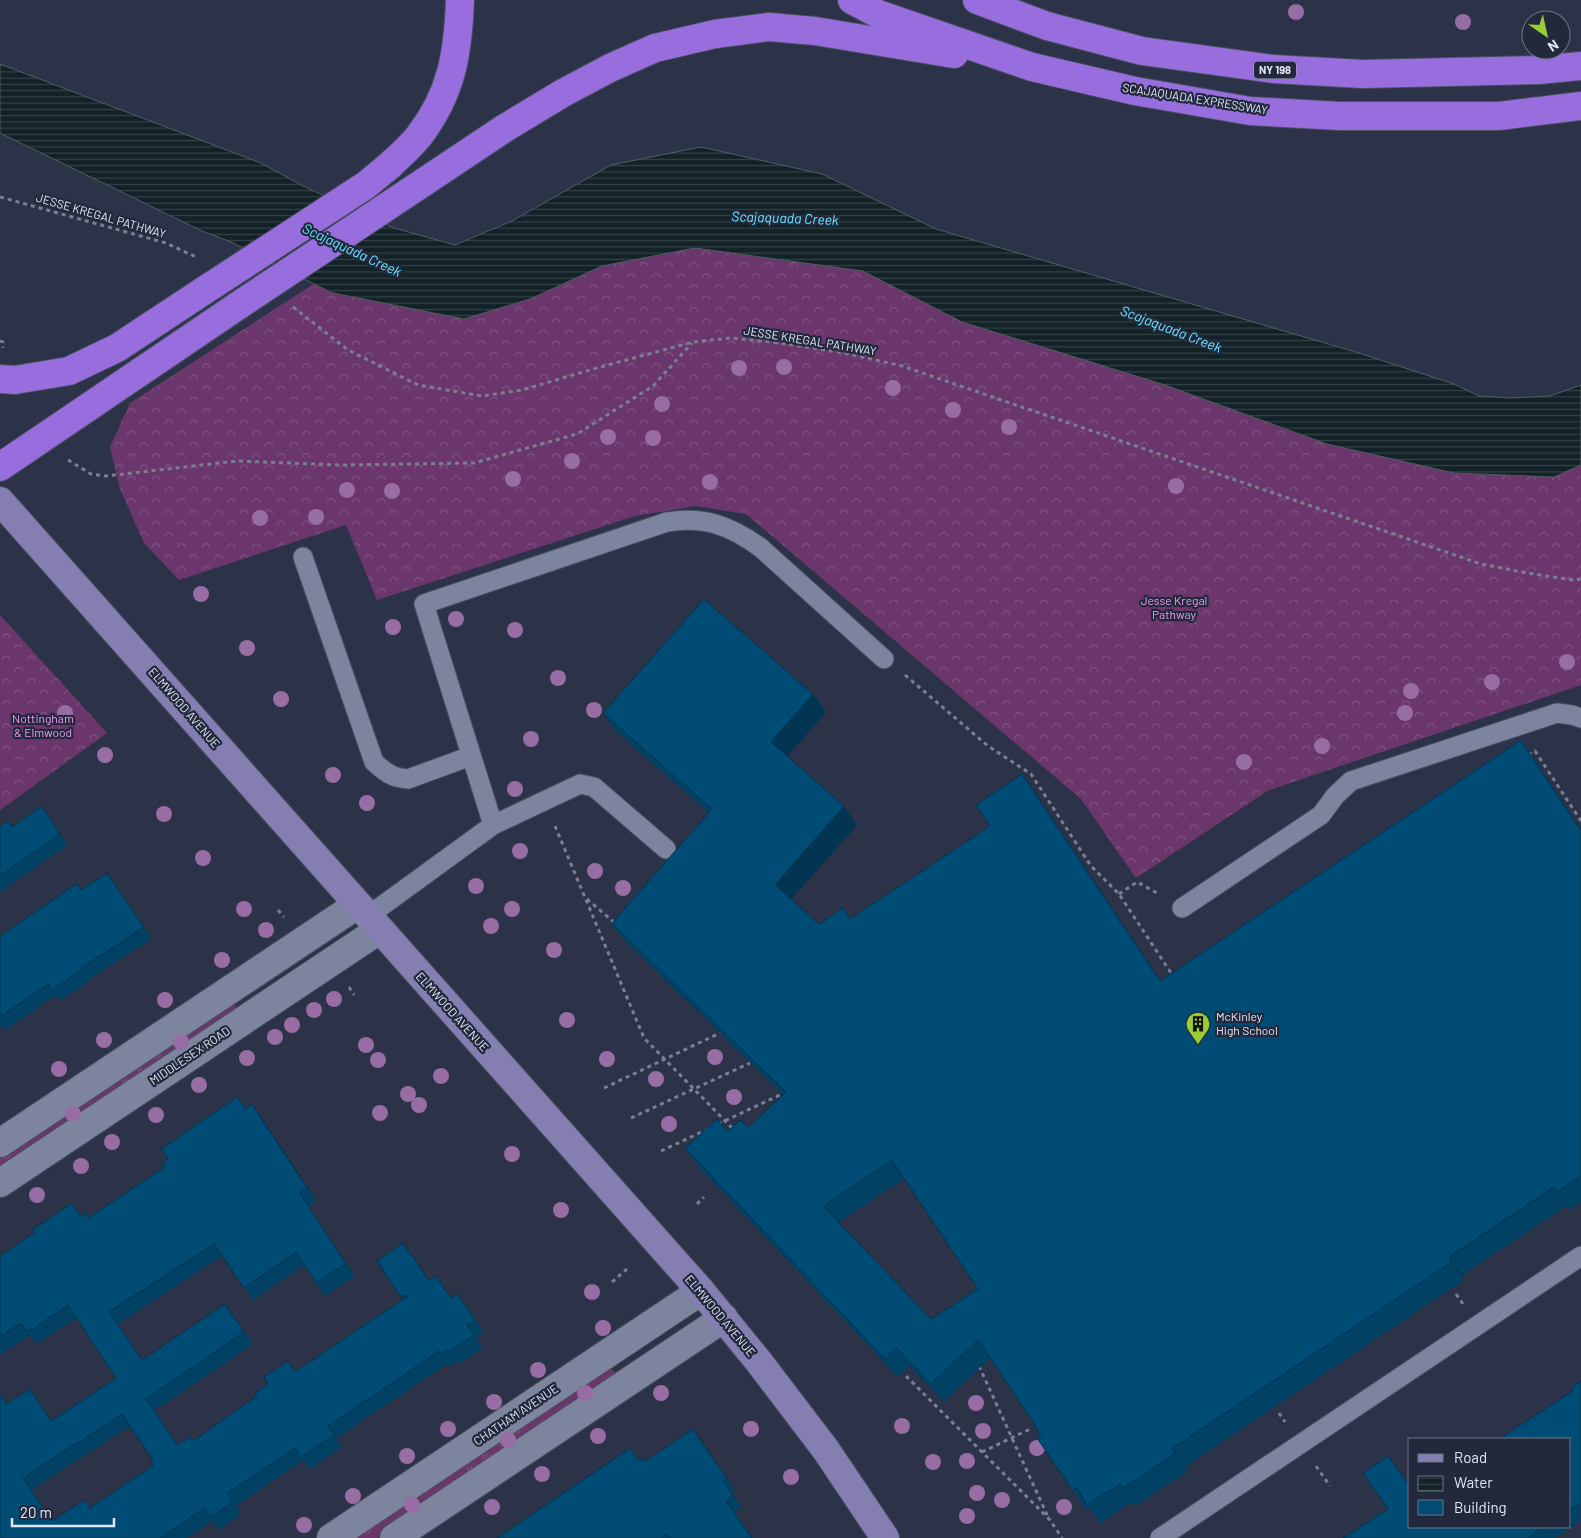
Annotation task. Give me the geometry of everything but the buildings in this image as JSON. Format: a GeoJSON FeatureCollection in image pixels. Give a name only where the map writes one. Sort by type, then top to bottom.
{"type":"FeatureCollection","features":[{"type":"Feature","properties":{"kind":"highway"},"geometry":{"type":"LineString","coordinates":[[0,379],[15,380],[69,371],[117,348],[366,185],[418,138],[441,104],[454,65],[460,0]]}},
{"type":"Feature","properties":{"kind":"highway","name":"SCAJAQUADA EXPRESSWAY"},"geometry":{"type":"LineString","coordinates":[[852,0],[878,14],[1032,66],[1135,91],[1250,111],[1350,116],[1499,116],[1581,106]]}},
{"type":"Feature","properties":{"kind":"highway","name":"NY 198"},"geometry":{"type":"LineString","coordinates":[[977,0],[1047,26],[1142,51],[1273,69],[1363,74],[1512,71],[1581,66]]}},
{"type":"Feature","properties":{"kind":"highway"},"geometry":{"type":"LineString","coordinates":[[0,466],[505,128],[563,93],[610,68],[655,48],[715,34],[770,27],[815,31],[1032,66]]}},
{"type":"Feature","properties":{"kind":"street","name":"ELMWOOD AVENUE"},"geometry":{"type":"LineString","coordinates":[[0,501],[701,1291],[826,1450],[885,1538]]}},
{"type":"Feature","properties":{"kind":"street"},"geometry":{"type":"LineString","coordinates":[[0,1143],[368,917]]}},
{"type":"Feature","properties":{"kind":"street","name":"MIDDLESEX ROAD"},"geometry":{"type":"LineString","coordinates":[[0,1183],[368,917]]}},
{"type":"Feature","properties":{"kind":"street","name":"CHATHAM AVENUE"},"geometry":{"type":"LineString","coordinates":[[332,1538],[701,1291]]}},
{"type":"Feature","properties":{"kind":"street"},"geometry":{"type":"LineString","coordinates":[[394,1538],[724,1318]]}},
{"type":"Feature","properties":{"kind":"lane"},"geometry":{"type":"LineString","coordinates":[[493,825],[424,604],[668,522],[685,519],[731,528],[761,548],[884,659]]}},
{"type":"Feature","properties":{"kind":"lane"},"geometry":{"type":"LineString","coordinates":[[302,557],[374,762],[387,774],[397,778],[408,779],[470,756]]}},
{"type":"Feature","properties":{"kind":"lane"},"geometry":{"type":"LineString","coordinates":[[1182,908],[1321,815],[1335,796],[1351,781],[1557,713],[1581,718]]}},
{"type":"Feature","properties":{"kind":"lane"},"geometry":{"type":"LineString","coordinates":[[368,917],[493,825],[580,784],[594,787],[666,849]]}},
{"type":"Feature","properties":{"kind":"lane"},"geometry":{"type":"LineString","coordinates":[[1160,1538],[1581,1256]]}},
{"type":"Feature","properties":{"kind":"path","name":"JESSE KREGAL PATHWAY"},"geometry":{"type":"LineString","coordinates":[[0,196],[166,242],[200,259]]}},
{"type":"Feature","properties":{"kind":"path","name":"JESSE KREGAL PATHWAY"},"geometry":{"type":"LineString","coordinates":[[286,302],[348,350],[418,385],[482,396],[522,390],[592,368],[692,342],[730,338],[773,342],[844,353],[902,366],[1481,564],[1527,573],[1574,580],[1581,579]]}},
{"type":"Feature","properties":{"kind":"path"},"geometry":{"type":"LineString","coordinates":[[91,474],[106,476],[238,461],[340,465],[474,463],[577,434],[653,386],[692,342]]}},
{"type":"Feature","properties":{"kind":"path"},"geometry":{"type":"LineString","coordinates":[[904,674],[988,746],[1031,774],[1091,866],[1119,894],[1175,979]]}},
{"type":"Feature","properties":{"kind":"path"},"geometry":{"type":"LineString","coordinates":[[1526,757],[1535,751],[1581,821]]}},
{"type":"Feature","properties":{"kind":"path"},"geometry":{"type":"LineString","coordinates":[[555,825],[644,1038],[739,1135]]}},
{"type":"Feature","properties":{"kind":"path"},"geometry":{"type":"LineString","coordinates":[[1119,894],[1137,882]]}},
{"type":"Feature","properties":{"kind":"path"},"geometry":{"type":"LineString","coordinates":[[585,896],[616,925]]}},
{"type":"Feature","properties":{"kind":"path"},"geometry":{"type":"LineString","coordinates":[[604,1088],[720,1033]]}},
{"type":"Feature","properties":{"kind":"path"},"geometry":{"type":"LineString","coordinates":[[631,1118],[750,1063]]}},
{"type":"Feature","properties":{"kind":"path"},"geometry":{"type":"LineString","coordinates":[[717,1124],[782,1094]]}},
{"type":"Feature","properties":{"kind":"path"},"geometry":{"type":"LineString","coordinates":[[661,1151],[709,1128]]}},
{"type":"Feature","properties":{"kind":"path"},"geometry":{"type":"LineString","coordinates":[[696,1204],[704,1197]]}},
{"type":"Feature","properties":{"kind":"path"},"geometry":{"type":"LineString","coordinates":[[612,1282],[627,1269]]}},
{"type":"Feature","properties":{"kind":"path"},"geometry":{"type":"LineString","coordinates":[[1456,1294],[1459,1299]]}},
{"type":"Feature","properties":{"kind":"path"},"geometry":{"type":"LineString","coordinates":[[978,1364],[1050,1520],[1062,1538]]}},
{"type":"Feature","properties":{"kind":"path"},"geometry":{"type":"LineString","coordinates":[[906,1376],[1050,1520]]}},
{"type":"Feature","properties":{"kind":"path"},"geometry":{"type":"LineString","coordinates":[[1279,1413],[1283,1418]]}},
{"type":"Feature","properties":{"kind":"path"},"geometry":{"type":"LineString","coordinates":[[982,1452],[1030,1429]]}},
{"type":"Feature","properties":{"kind":"green space","name":"Jesse Kregal Pathway"},"geometry":{"type":"Polygon","coordinates":[[[695,248],[863,271],[962,322],[1165,385],[1327,444],[1454,473],[1554,477],[1581,465],[1581,685],[1269,790],[1136,878],[1081,799],[746,514],[696,506],[635,516],[377,600],[346,525],[179,580],[144,543],[120,489],[110,447],[130,403],[315,283],[338,294],[464,319],[530,299],[602,266],[695,248]]]}},
{"type":"Feature","properties":{"kind":"green space","name":"Nottingham & Elmwood"},"geometry":{"type":"Polygon","coordinates":[[[0,615],[107,733],[0,810],[0,615]]]}},
{"type":"Feature","properties":{"kind":"green space"},"geometry":{"type":"Polygon","coordinates":[[[231,1003],[236,1006],[237,1011],[0,1172],[0,1154],[231,1003]]]}},
{"type":"Feature","properties":{"kind":"green space"},"geometry":{"type":"Polygon","coordinates":[[[610,1368],[615,1373],[614,1380],[377,1538],[351,1538],[610,1368]]]}},
{"type":"Feature","properties":{"kind":"water","name":"Scajaquada Creek"},"geometry":{"type":"Polygon","coordinates":[[[0,64],[261,163],[305,187],[394,228],[455,245],[512,221],[611,165],[701,147],[822,174],[936,229],[1359,353],[1454,384],[1479,396],[1511,398],[1550,396],[1581,385],[1581,465],[1554,477],[1454,473],[1327,444],[1165,385],[962,322],[863,271],[695,248],[602,266],[530,299],[464,319],[330,292],[231,242],[202,231],[0,133],[0,64]]]}},
{"type":"Feature","properties":{"kind":"place","name":"McKinley High School"},"geometry":{"type":"Point","coordinates":[1198,1045]}}]}
